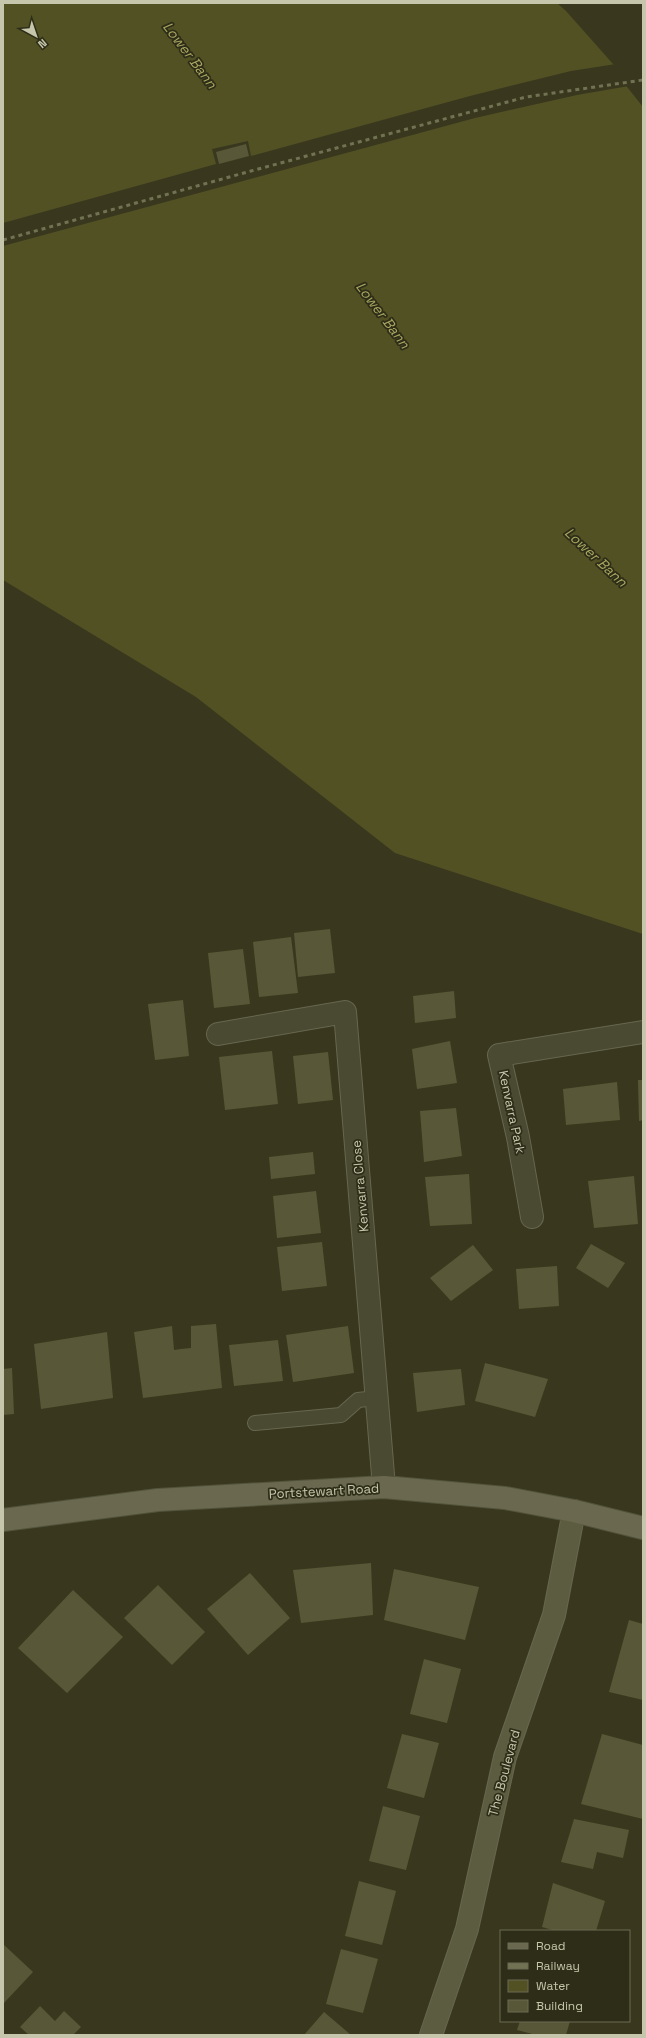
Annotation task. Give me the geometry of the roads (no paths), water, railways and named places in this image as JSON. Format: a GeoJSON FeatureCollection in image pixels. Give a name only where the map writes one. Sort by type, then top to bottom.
{"type":"FeatureCollection","features":[{"type":"Feature","properties":{"kind":"main road","name":"Portstewart Road"},"geometry":{"type":"LineString","coordinates":[[3,1520],[158,1500],[384,1487],[505,1498],[574,1511],[643,1528]]}},
{"type":"Feature","properties":{"kind":"street","name":"Kenvarra Close"},"geometry":{"type":"LineString","coordinates":[[218,1034],[345,1012],[384,1487]]}},
{"type":"Feature","properties":{"kind":"street","name":"Kenvarra Park"},"geometry":{"type":"LineString","coordinates":[[532,1217],[518,1137],[499,1055],[643,1032]]}},
{"type":"Feature","properties":{"kind":"street","name":"The Boulevard"},"geometry":{"type":"LineString","coordinates":[[432,2035],[467,1929],[506,1757],[554,1615],[574,1511]]}},
{"type":"Feature","properties":{"kind":"lane"},"geometry":{"type":"LineString","coordinates":[[255,1423],[341,1415],[358,1400],[377,1398]]}},
{"type":"Feature","properties":{"kind":"water","name":"Lower Bann"},"geometry":{"type":"Polygon","coordinates":[[[3,3],[557,3],[566,11],[629,82],[624,83],[643,107],[643,934],[395,853],[196,697],[3,580],[3,3]]]}},
{"type":"Feature","properties":{"kind":"railway"},"geometry":{"type":"LineString","coordinates":[[3,240],[526,97],[643,80]]}}]}
